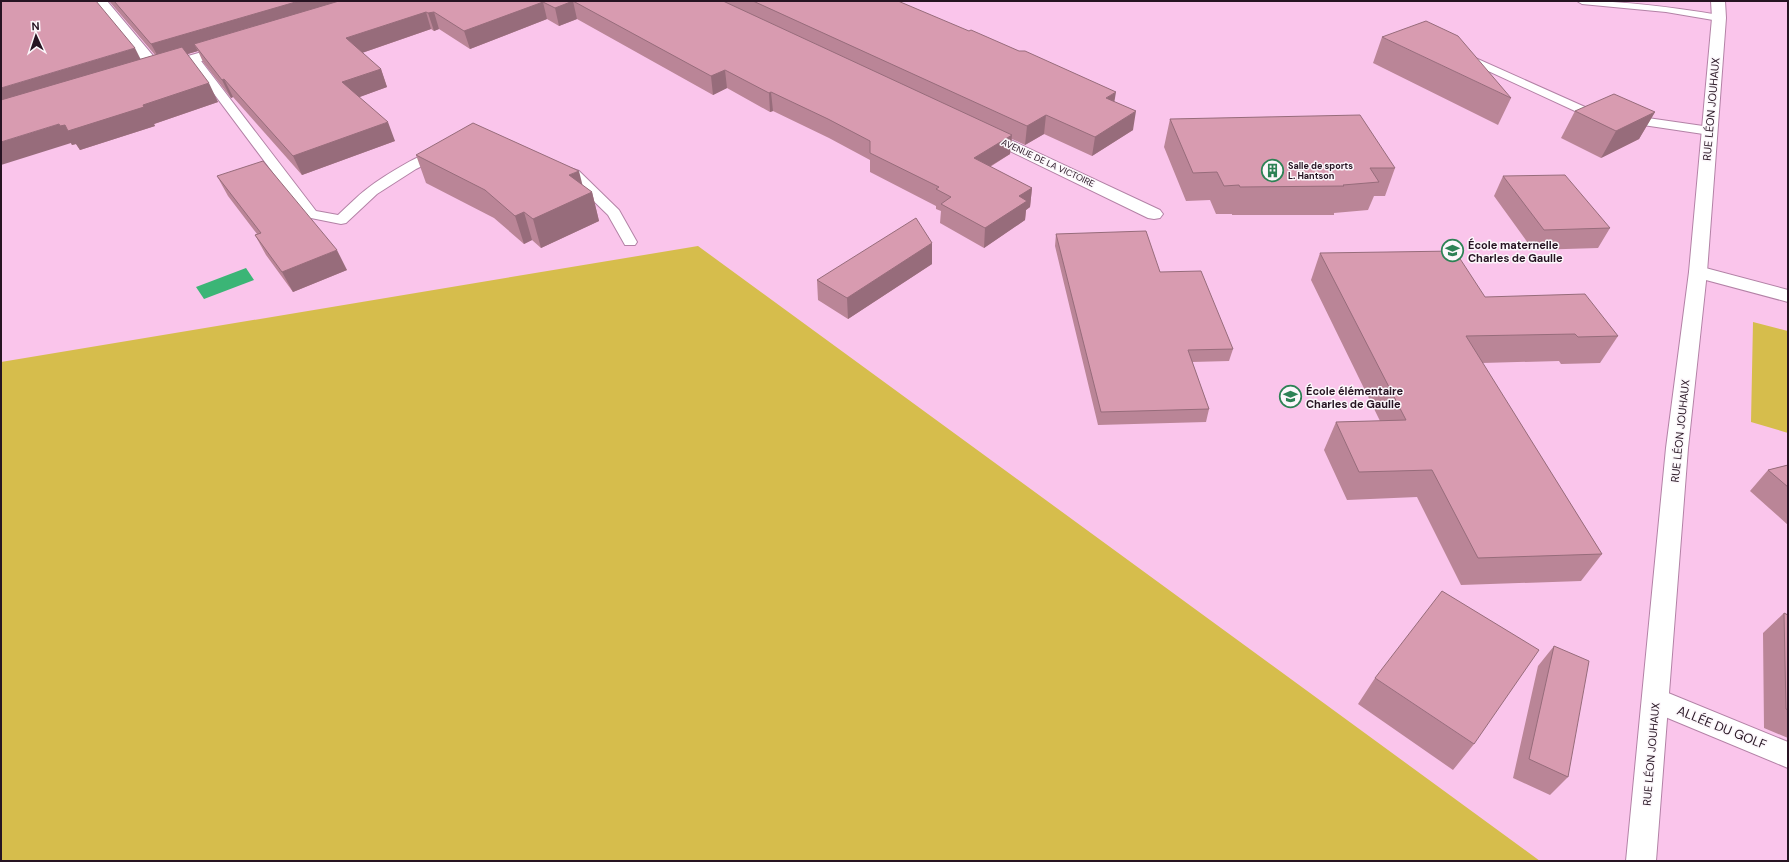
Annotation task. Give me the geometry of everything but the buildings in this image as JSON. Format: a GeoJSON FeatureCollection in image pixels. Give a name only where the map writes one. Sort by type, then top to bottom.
{"type":"FeatureCollection","features":[{"type":"Feature","properties":{"kind":"street"},"geometry":{"type":"LineString","coordinates":[[100,1],[156,70]]}},
{"type":"Feature","properties":{"kind":"street","name":"RUE LÉON JOUHAUX"},"geometry":{"type":"LineString","coordinates":[[1641,861],[1677,448],[1698,272],[1710,131],[1718,10]]}},
{"type":"Feature","properties":{"kind":"street"},"geometry":{"type":"LineString","coordinates":[[142,74],[247,43]]}},
{"type":"Feature","properties":{"kind":"street","name":"AVENUE DE LA VICTOIRE"},"geometry":{"type":"LineString","coordinates":[[971,127],[1154,214]]}},
{"type":"Feature","properties":{"kind":"street"},"geometry":{"type":"LineString","coordinates":[[1698,272],[1788,296]]}},
{"type":"Feature","properties":{"kind":"street","name":"ALLÉE DU GOLF"},"geometry":{"type":"LineString","coordinates":[[1656,700],[1788,755]]}},
{"type":"Feature","properties":{"kind":"lane"},"geometry":{"type":"LineString","coordinates":[[1582,1],[1666,9],[1718,10]]}},
{"type":"Feature","properties":{"kind":"lane"},"geometry":{"type":"LineString","coordinates":[[1452,51],[1592,114],[1710,131]]}},
{"type":"Feature","properties":{"kind":"lane"},"geometry":{"type":"LineString","coordinates":[[194,59],[311,214],[341,220],[372,191],[411,166],[451,147]]}},
{"type":"Feature","properties":{"kind":"lane"},"geometry":{"type":"LineString","coordinates":[[553,165],[574,174],[614,213],[630,242]]}},
{"type":"Feature","properties":{"kind":"shaded area"},"geometry":{"type":"Polygon","coordinates":[[[698,246],[1540,861],[1,861],[1,362],[698,246]]]}},
{"type":"Feature","properties":{"kind":"shaded area"},"geometry":{"type":"Polygon","coordinates":[[[246,268],[254,280],[204,299],[196,287],[246,268]]]}},
{"type":"Feature","properties":{"kind":"shaded area"},"geometry":{"type":"Polygon","coordinates":[[[1753,322],[1788,331],[1788,433],[1751,422],[1753,322]]]}},
{"type":"Feature","properties":{"kind":"place","name":"Salle de sports L. Hantson"},"geometry":{"type":"Point","coordinates":[1272,171]}},
{"type":"Feature","properties":{"kind":"place","name":"École maternelle Charles de Gaulle"},"geometry":{"type":"Point","coordinates":[1453,251]}},
{"type":"Feature","properties":{"kind":"place","name":"École élémentaire Charles de Gaulle"},"geometry":{"type":"Point","coordinates":[1290,397]}}]}
